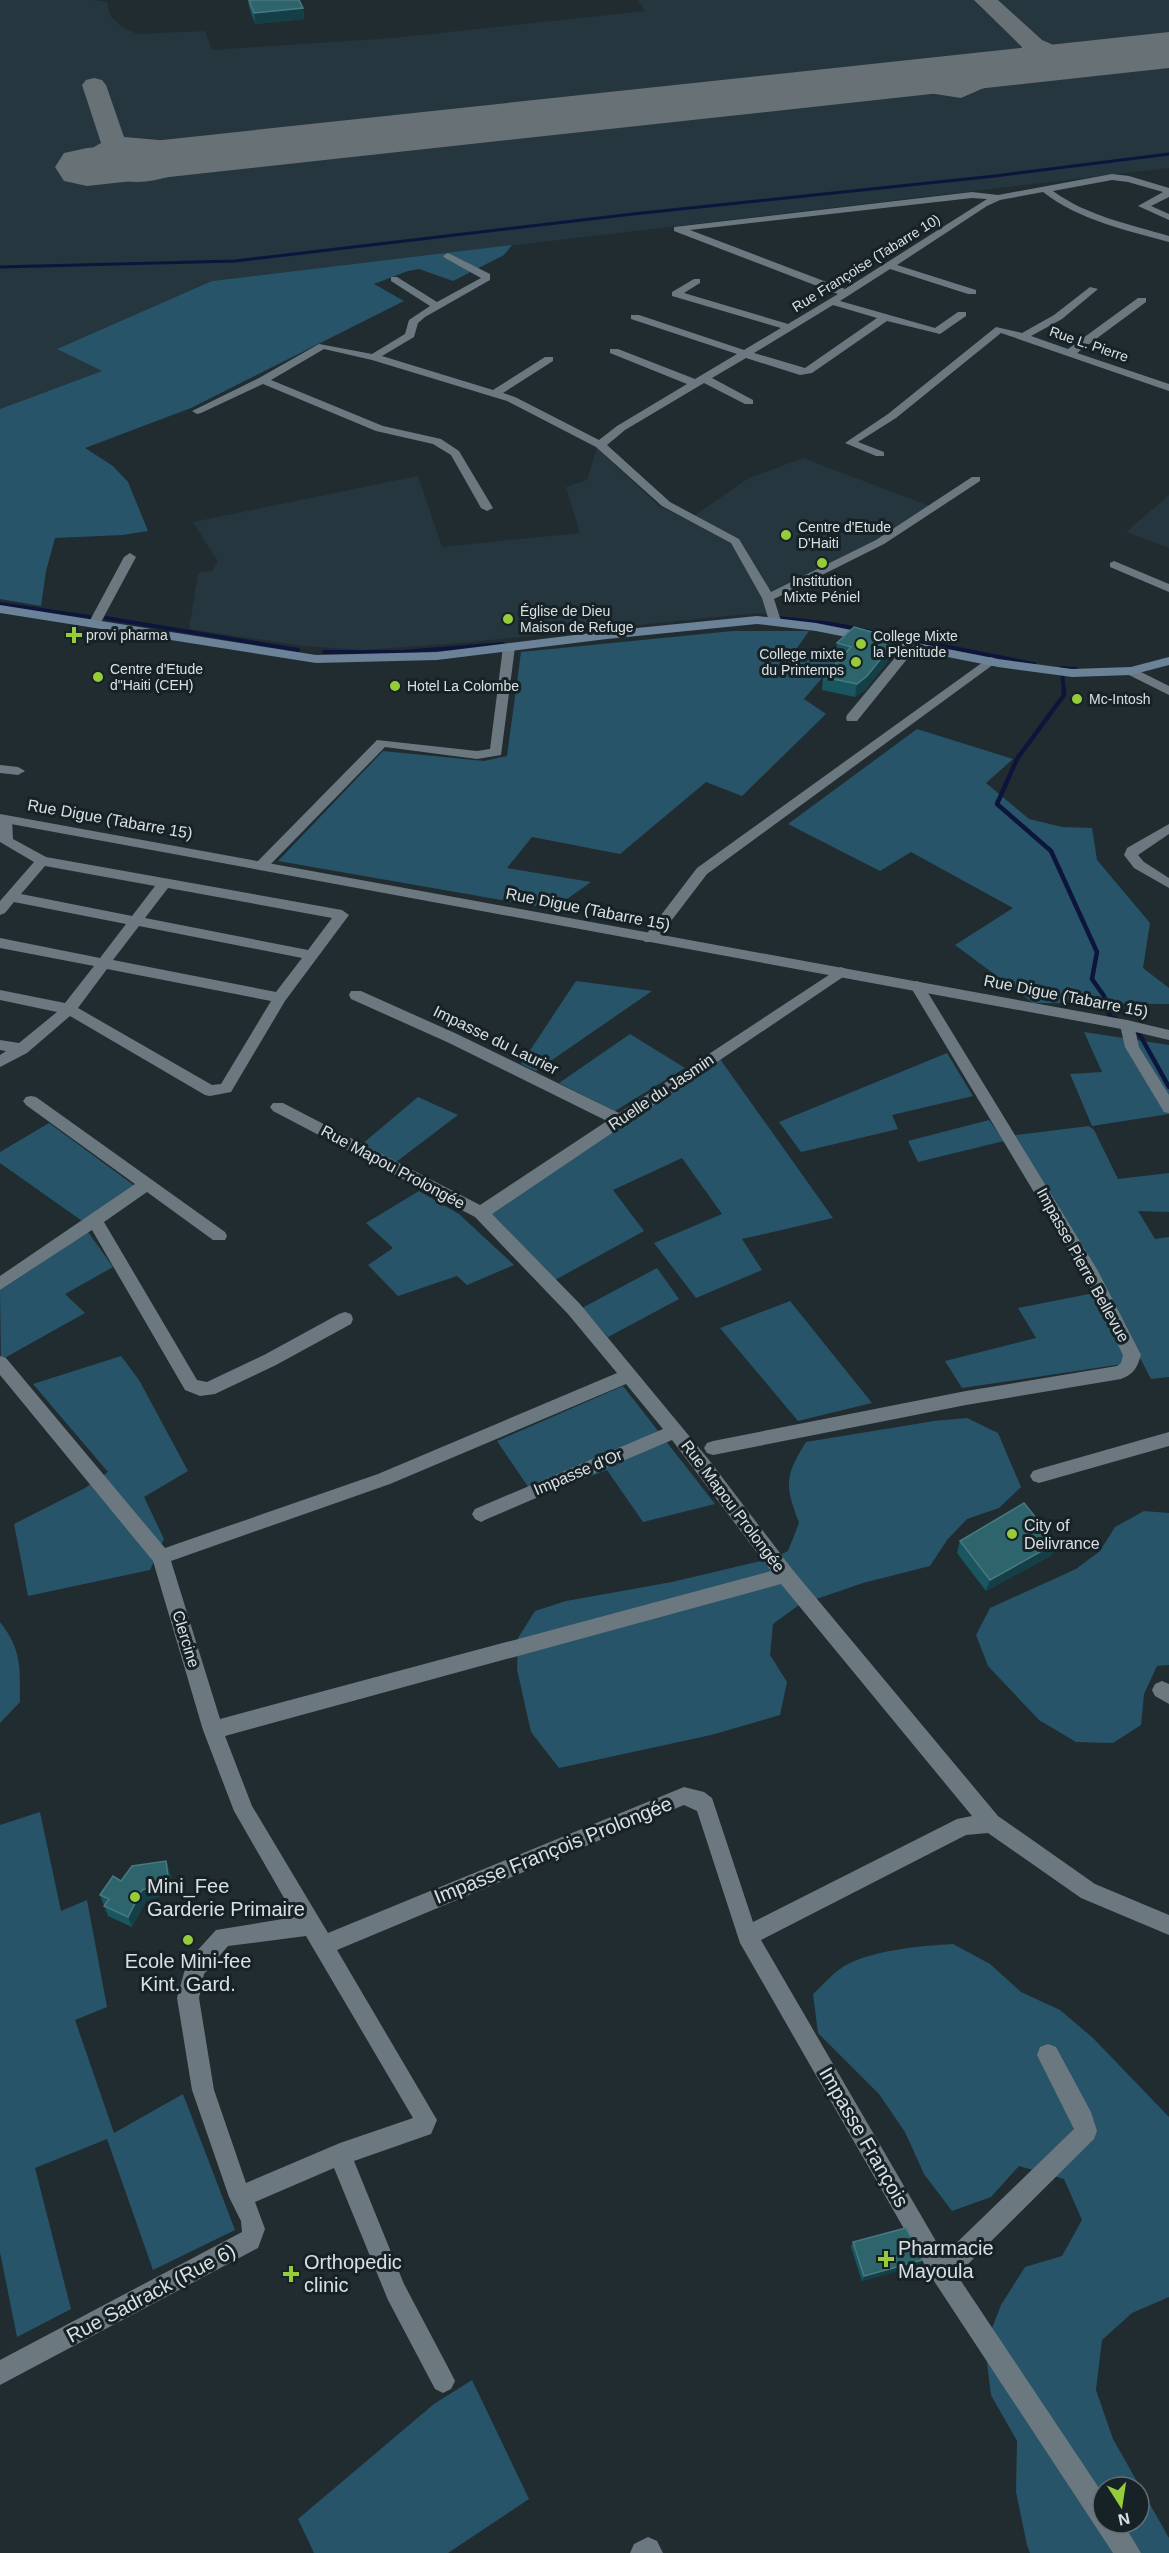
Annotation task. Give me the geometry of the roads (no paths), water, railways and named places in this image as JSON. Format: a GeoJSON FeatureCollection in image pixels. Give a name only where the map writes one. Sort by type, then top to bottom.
{"type":"FeatureCollection","features":[{"type":"Feature","properties":{"kind":"main road"},"geometry":{"type":"LineString","coordinates":[[0,609],[316,659],[427,656],[714,623],[775,621],[990,661],[1072,673],[1131,671],[1169,661]]}},
{"type":"Feature","properties":{"kind":"street","name":"Rue Françoise (Tabarre 10)"},"geometry":{"type":"LineString","coordinates":[[600,445],[621,428],[891,266],[984,204],[998,198],[1043,188],[1121,177],[1169,192]]}},
{"type":"Feature","properties":{"kind":"street"},"geometry":{"type":"LineString","coordinates":[[1043,188],[1067,206],[1091,216],[1169,239]]}},
{"type":"Feature","properties":{"kind":"street"},"geometry":{"type":"LineString","coordinates":[[1169,192],[1143,206],[1169,217]]}},
{"type":"Feature","properties":{"kind":"street"},"geometry":{"type":"LineString","coordinates":[[846,293],[677,229],[972,195],[998,198]]}},
{"type":"Feature","properties":{"kind":"street"},"geometry":{"type":"LineString","coordinates":[[374,357],[410,335],[412,322],[485,280],[487,276],[448,256]]}},
{"type":"Feature","properties":{"kind":"street"},"geometry":{"type":"LineString","coordinates":[[891,266],[972,292]]}},
{"type":"Feature","properties":{"kind":"street"},"geometry":{"type":"LineString","coordinates":[[393,279],[437,306]]}},
{"type":"Feature","properties":{"kind":"street"},"geometry":{"type":"LineString","coordinates":[[697,280],[676,294],[788,327]]}},
{"type":"Feature","properties":{"kind":"street"},"geometry":{"type":"LineString","coordinates":[[1022,337],[1058,317],[1093,289]]}},
{"type":"Feature","properties":{"kind":"street"},"geometry":{"type":"LineString","coordinates":[[1070,353],[1142,300]]}},
{"type":"Feature","properties":{"kind":"street"},"geometry":{"type":"LineString","coordinates":[[832,302],[936,332],[962,314]]}},
{"type":"Feature","properties":{"kind":"street"},"geometry":{"type":"LineString","coordinates":[[635,317],[745,355],[804,372],[886,317]]}},
{"type":"Feature","properties":{"kind":"street","name":"Rue L. Pierre"},"geometry":{"type":"LineString","coordinates":[[880,454],[850,443],[892,416],[1000,330],[1169,388]]}},
{"type":"Feature","properties":{"kind":"street"},"geometry":{"type":"LineString","coordinates":[[197,411],[263,380],[323,346],[374,357],[510,399],[600,445],[666,504],[735,541],[768,598],[775,621]]}},
{"type":"Feature","properties":{"kind":"street"},"geometry":{"type":"LineString","coordinates":[[614,351],[749,402]]}},
{"type":"Feature","properties":{"kind":"street"},"geometry":{"type":"LineString","coordinates":[[494,394],[549,359]]}},
{"type":"Feature","properties":{"kind":"street"},"geometry":{"type":"LineString","coordinates":[[263,380],[380,429],[437,441],[455,453],[487,508]]}},
{"type":"Feature","properties":{"kind":"street"},"geometry":{"type":"LineString","coordinates":[[768,598],[880,542],[976,479]]}},
{"type":"Feature","properties":{"kind":"street"},"geometry":{"type":"LineString","coordinates":[[94,624],[130,556]]}},
{"type":"Feature","properties":{"kind":"street"},"geometry":{"type":"LineString","coordinates":[[1113,565],[1169,588]]}},
{"type":"Feature","properties":{"kind":"street"},"geometry":{"type":"LineString","coordinates":[[852,718],[912,645]]}},
{"type":"Feature","properties":{"kind":"street"},"geometry":{"type":"LineString","coordinates":[[262,865],[382,742],[477,755],[496,752],[509,647]]}},
{"type":"Feature","properties":{"kind":"street"},"geometry":{"type":"LineString","coordinates":[[650,939],[702,871],[990,661]]}},
{"type":"Feature","properties":{"kind":"street"},"geometry":{"type":"LineString","coordinates":[[1131,671],[1169,691]]}},
{"type":"Feature","properties":{"kind":"street"},"geometry":{"type":"LineString","coordinates":[[0,769],[18,771]]}},
{"type":"Feature","properties":{"kind":"street"},"geometry":{"type":"LineString","coordinates":[[0,995],[69,1009],[210,1091],[226,1088],[280,998],[342,915],[42,861],[6,841],[2,818]]}},
{"type":"Feature","properties":{"kind":"street","name":"Rue Digue (Tabarre 15)"},"geometry":{"type":"LineString","coordinates":[[2,818],[650,939],[917,986],[1169,1035]]}},
{"type":"Feature","properties":{"kind":"street"},"geometry":{"type":"LineString","coordinates":[[1169,828],[1132,851],[1131,855],[1139,865],[1169,884]]}},
{"type":"Feature","properties":{"kind":"street"},"geometry":{"type":"LineString","coordinates":[[0,910],[42,861]]}},
{"type":"Feature","properties":{"kind":"street"},"geometry":{"type":"LineString","coordinates":[[0,1062],[22,1049],[69,1009],[165,882]]}},
{"type":"Feature","properties":{"kind":"street"},"geometry":{"type":"LineString","coordinates":[[11,897],[311,955]]}},
{"type":"Feature","properties":{"kind":"street"},"geometry":{"type":"LineString","coordinates":[[0,943],[280,998]]}},
{"type":"Feature","properties":{"kind":"street","name":"Ruelle du Jasmin"},"geometry":{"type":"LineString","coordinates":[[481,1213],[841,972]]}},
{"type":"Feature","properties":{"kind":"street","name":"Impasse Pierre Bellevue"},"geometry":{"type":"LineString","coordinates":[[713,1448],[966,1398],[1121,1372],[1129,1366],[1132,1355],[1092,1275],[917,986]]}},
{"type":"Feature","properties":{"kind":"street","name":"Impasse du Laurier"},"geometry":{"type":"LineString","coordinates":[[356,995],[452,1038],[619,1120]]}},
{"type":"Feature","properties":{"kind":"street"},"geometry":{"type":"LineString","coordinates":[[1134,1027],[1128,1037],[1132,1047],[1169,1108]]}},
{"type":"Feature","properties":{"kind":"street"},"geometry":{"type":"LineString","coordinates":[[0,1045],[22,1049]]}},
{"type":"Feature","properties":{"kind":"street"},"geometry":{"type":"LineString","coordinates":[[31,1101],[219,1236]]}},
{"type":"Feature","properties":{"kind":"street","name":"Rue Mapou Prolongée"},"geometry":{"type":"LineString","coordinates":[[278,1107],[481,1213],[574,1309],[675,1431],[785,1575],[991,1823],[1088,1891],[1169,1925]]}},
{"type":"Feature","properties":{"kind":"street"},"geometry":{"type":"LineString","coordinates":[[0,1284],[146,1185]]}},
{"type":"Feature","properties":{"kind":"street"},"geometry":{"type":"LineString","coordinates":[[95,1221],[191,1385],[200,1389],[209,1389],[345,1319]]}},
{"type":"Feature","properties":{"kind":"street","name":"Clercine"},"geometry":{"type":"LineString","coordinates":[[0,1363],[161,1557],[213,1730],[244,1811],[324,1945]]}},
{"type":"Feature","properties":{"kind":"street"},"geometry":{"type":"LineString","coordinates":[[161,1557],[384,1479],[629,1375]]}},
{"type":"Feature","properties":{"kind":"street","name":"Impasse d'Or"},"geometry":{"type":"LineString","coordinates":[[481,1514],[675,1431]]}},
{"type":"Feature","properties":{"kind":"street"},"geometry":{"type":"LineString","coordinates":[[1039,1476],[1169,1439]]}},
{"type":"Feature","properties":{"kind":"street"},"geometry":{"type":"LineString","coordinates":[[213,1730],[785,1575]]}},
{"type":"Feature","properties":{"kind":"street","name":"Impasse François Prolongée"},"geometry":{"type":"LineString","coordinates":[[324,1945],[684,1796],[697,1799],[705,1805],[747,1936]]}},
{"type":"Feature","properties":{"kind":"street"},"geometry":{"type":"LineString","coordinates":[[747,1936],[964,1826],[991,1823]]}},
{"type":"Feature","properties":{"kind":"street","name":"Rue Sadrack (Rue 6)"},"geometry":{"type":"LineString","coordinates":[[0,2373],[250,2240],[254,2234],[254,2224],[240,2197],[203,2090],[188,1998],[194,1970],[223,1937],[312,1924]]}},
{"type":"Feature","properties":{"kind":"street","name":"Impasse François"},"geometry":{"type":"LineString","coordinates":[[747,1936],[942,2273],[1091,2498]]}},
{"type":"Feature","properties":{"kind":"street"},"geometry":{"type":"LineString","coordinates":[[240,2197],[340,2154],[423,2126],[426,2120],[324,1945]]}},
{"type":"Feature","properties":{"kind":"street"},"geometry":{"type":"LineString","coordinates":[[942,2273],[1086,2131],[1083,2120],[1048,2055]]}},
{"type":"Feature","properties":{"kind":"street"},"geometry":{"type":"LineString","coordinates":[[340,2154],[396,2292],[443,2381]]}},
{"type":"Feature","properties":{"kind":"street"},"geometry":{"type":"LineString","coordinates":[[1116,2535],[1128,2553]]}},
{"type":"Feature","properties":{"kind":"street"},"geometry":{"type":"LineString","coordinates":[[643,2553],[648,2550],[650,2553]]}},
{"type":"Feature","properties":{"kind":"waterway"},"geometry":{"type":"LineString","coordinates":[[0,267],[235,261],[633,214],[995,176],[1169,154]]}},
{"type":"Feature","properties":{"kind":"waterway"},"geometry":{"type":"LineString","coordinates":[[0,604],[90,617]]}},
{"type":"Feature","properties":{"kind":"waterway"},"geometry":{"type":"LineString","coordinates":[[106,618],[298,650]]}},
{"type":"Feature","properties":{"kind":"waterway"},"geometry":{"type":"LineString","coordinates":[[779,618],[832,624],[1034,664]]}},
{"type":"Feature","properties":{"kind":"waterway"},"geometry":{"type":"LineString","coordinates":[[324,652],[402,652],[503,644]]}},
{"type":"Feature","properties":{"kind":"waterway"},"geometry":{"type":"LineString","coordinates":[[1061,668],[1076,669]]}},
{"type":"Feature","properties":{"kind":"waterway"},"geometry":{"type":"LineString","coordinates":[[1062,672],[1064,692]]}},
{"type":"Feature","properties":{"kind":"waterway"},"geometry":{"type":"LineString","coordinates":[[1064,692],[1017,759],[997,804],[1051,851],[1097,952],[1092,979],[1104,996],[1110,1017],[1116,1019]]}},
{"type":"Feature","properties":{"kind":"waterway"},"geometry":{"type":"LineString","coordinates":[[1136,1028],[1169,1087]]}},
{"type":"Feature","properties":{"kind":"place","name":"Centre d'Etude D'Haiti"},"geometry":{"type":"Point","coordinates":[786,535]}},
{"type":"Feature","properties":{"kind":"place","name":"Institution Mixte Péniel"},"geometry":{"type":"Point","coordinates":[822,563]}},
{"type":"Feature","properties":{"kind":"place","name":"Église de Dieu Maison de Refuge"},"geometry":{"type":"Point","coordinates":[508,619]}},
{"type":"Feature","properties":{"kind":"place","name":"provi pharma"},"geometry":{"type":"Point","coordinates":[74,635]}},
{"type":"Feature","properties":{"kind":"place","name":"College Mixte la Plenitude"},"geometry":{"type":"Point","coordinates":[861,644]}},
{"type":"Feature","properties":{"kind":"place","name":"College mixte du Printemps"},"geometry":{"type":"Point","coordinates":[856,662]}},
{"type":"Feature","properties":{"kind":"place","name":"Centre d'Etude d\"Haiti (CEH)"},"geometry":{"type":"Point","coordinates":[98,677]}},
{"type":"Feature","properties":{"kind":"place","name":"Hotel La Colombe"},"geometry":{"type":"Point","coordinates":[395,686]}},
{"type":"Feature","properties":{"kind":"place","name":"Mc-Intosh"},"geometry":{"type":"Point","coordinates":[1077,699]}},
{"type":"Feature","properties":{"kind":"place","name":"City of Delivrance"},"geometry":{"type":"Point","coordinates":[1012,1534]}},
{"type":"Feature","properties":{"kind":"place","name":"Mini_Fee Garderie Primaire"},"geometry":{"type":"Point","coordinates":[135,1897]}},
{"type":"Feature","properties":{"kind":"place","name":"Ecole Mini-fee Kint. Gard."},"geometry":{"type":"Point","coordinates":[188,1940]}},
{"type":"Feature","properties":{"kind":"place","name":"Pharmacie Mayoula"},"geometry":{"type":"Point","coordinates":[886,2259]}},
{"type":"Feature","properties":{"kind":"place","name":"Orthopedic clinic"},"geometry":{"type":"Point","coordinates":[291,2274]}}]}
